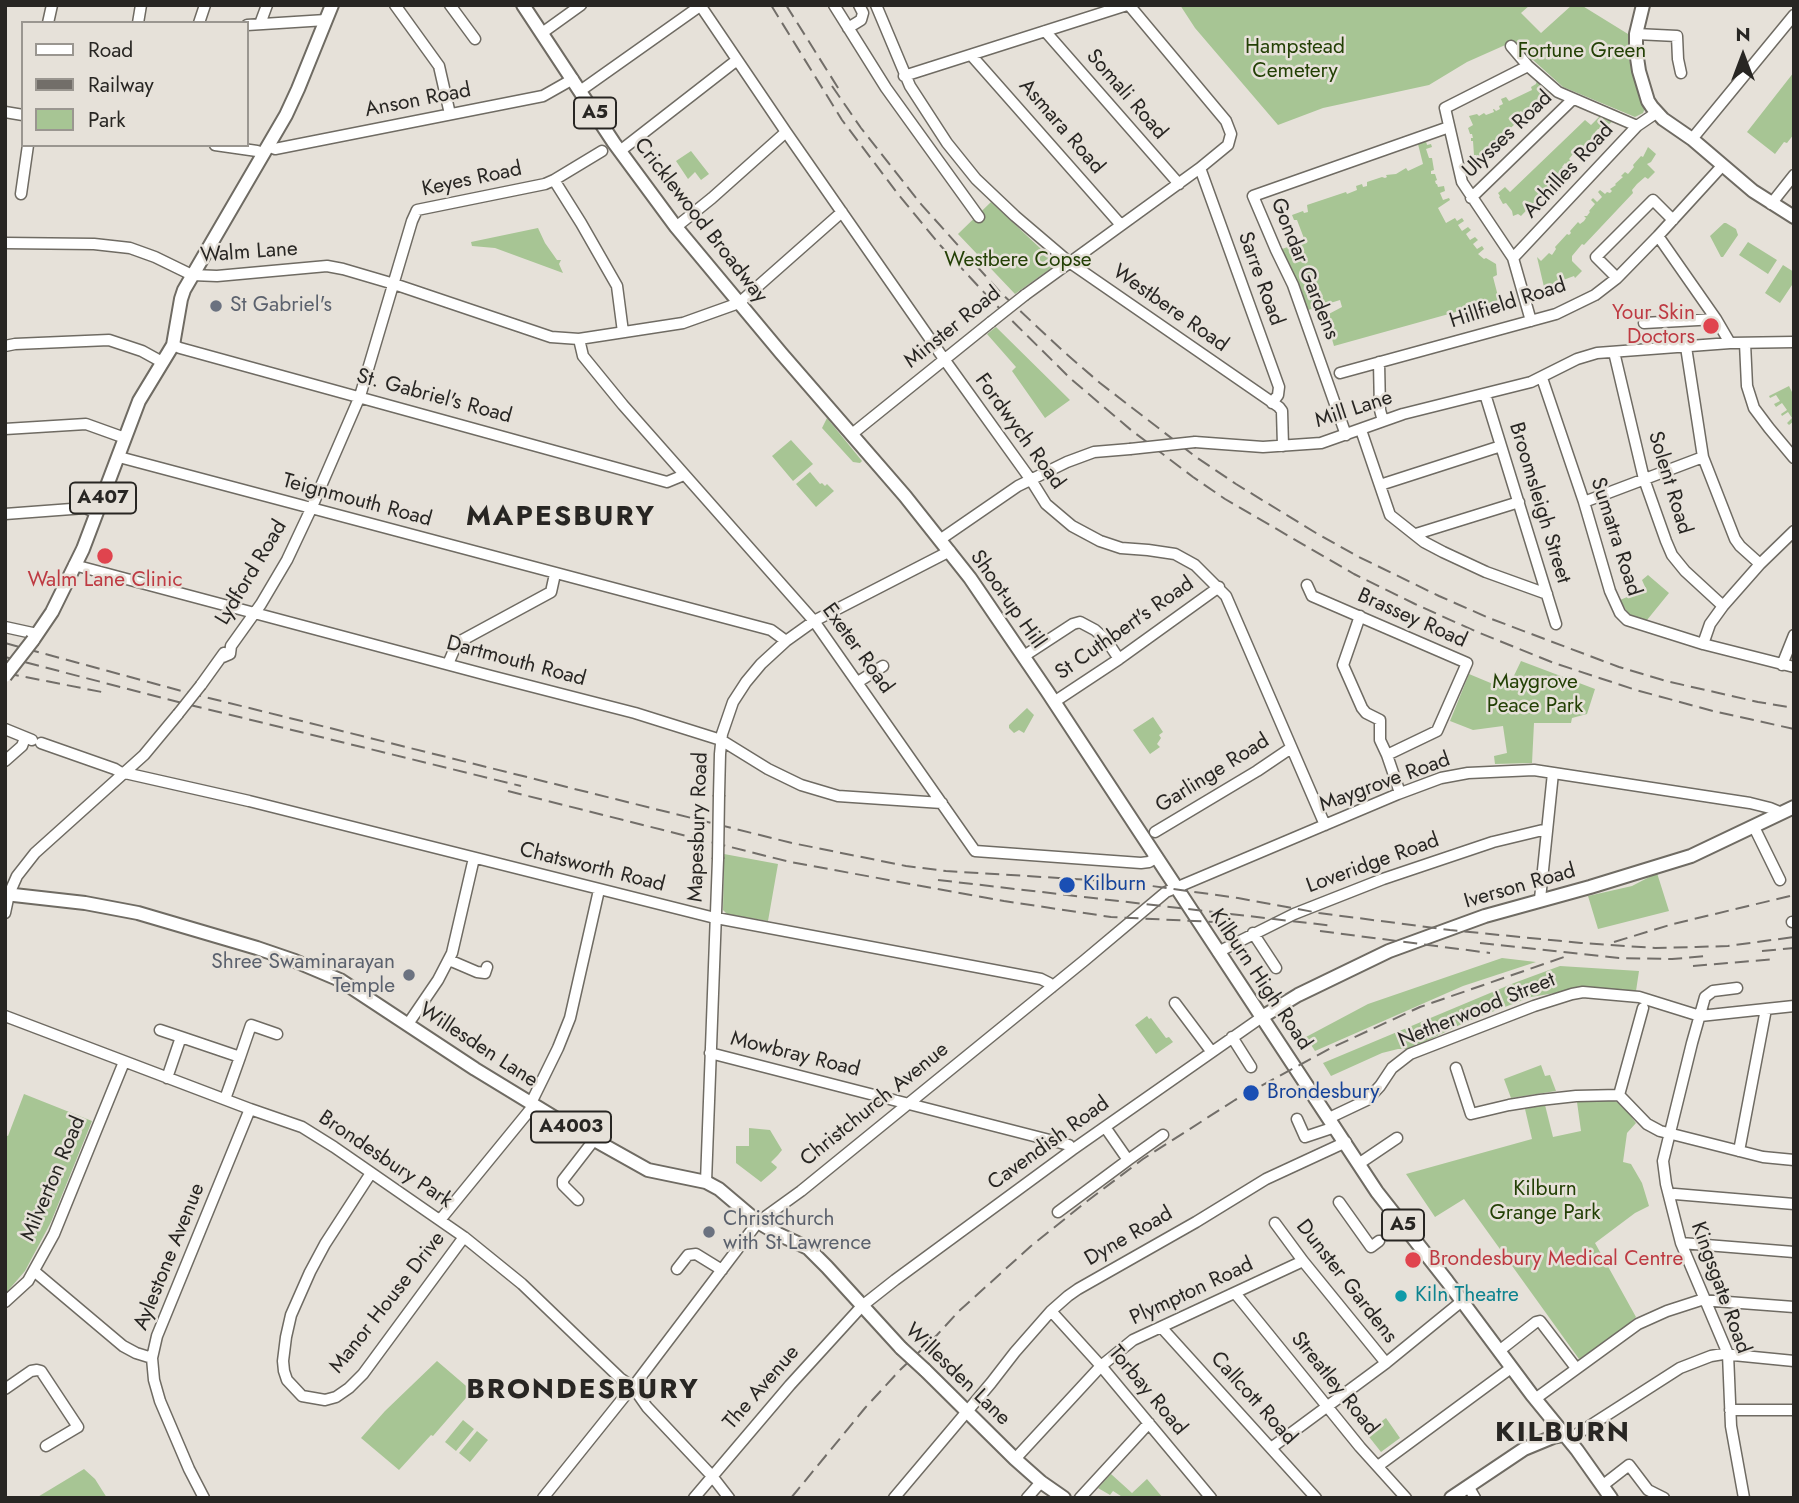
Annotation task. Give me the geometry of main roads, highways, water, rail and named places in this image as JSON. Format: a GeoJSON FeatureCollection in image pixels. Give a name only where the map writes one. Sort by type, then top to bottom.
{"type":"FeatureCollection","features":[{"type":"Feature","properties":{"kind":"main road","name":"Walm Lane"},"geometry":{"type":"LineString","coordinates":[[5,676],[52,612],[83,549],[139,401],[173,345],[181,299],[298,89],[332,5]]}},
{"type":"Feature","properties":{"kind":"main road","name":"Cricklewood Broadway"},"geometry":{"type":"LineString","coordinates":[[523,5],[620,151],[676,227],[781,353]]}},
{"type":"Feature","properties":{"kind":"main road"},"geometry":{"type":"LineString","coordinates":[[1643,5],[1636,34],[1636,51],[1648,101],[1656,113],[1771,204],[1794,217]]}},
{"type":"Feature","properties":{"kind":"main road","name":"Shoot-up Hill"},"geometry":{"type":"LineString","coordinates":[[781,353],[950,551],[1024,656],[1177,888]]}},
{"type":"Feature","properties":{"kind":"main road","name":"Iverson Road"},"geometry":{"type":"LineString","coordinates":[[1262,1017],[1298,995],[1390,951],[1485,916],[1691,856],[1794,807]]}},
{"type":"Feature","properties":{"kind":"main road","name":"Kilburn High Road"},"geometry":{"type":"LineString","coordinates":[[1177,888],[1360,1163],[1399,1228],[1462,1301],[1611,1498]]}},
{"type":"Feature","properties":{"kind":"main road","name":"Willesden Lane"},"geometry":{"type":"LineString","coordinates":[[7,894],[120,909],[211,933],[295,961],[340,980],[533,1104],[648,1170],[706,1182],[719,1189],[758,1222],[808,1248],[901,1348],[1015,1459],[1064,1498]]}},
{"type":"Feature","properties":{"kind":"main road"},"geometry":{"type":"LineString","coordinates":[[1451,1498],[1472,1492],[1524,1449],[1564,1435]]}},
{"type":"Feature","properties":{"kind":"tunnel"},"geometry":{"type":"LineString","coordinates":[[1379,1241],[1395,1230]]}},
{"type":"Feature","properties":{"kind":"railway"},"geometry":{"type":"LineString","coordinates":[[771,5],[842,120],[940,245],[1071,379],[1131,430],[1193,477],[1225,499],[1354,574],[1475,631],[1554,663],[1636,690],[1794,729]]}},
{"type":"Feature","properties":{"kind":"railway"},"geometry":{"type":"LineString","coordinates":[[786,5],[840,91]]}},
{"type":"Feature","properties":{"kind":"railway"},"geometry":{"type":"LineString","coordinates":[[832,86],[920,203],[1000,292],[1100,383],[1196,457],[1236,484],[1357,556],[1489,618],[1619,667],[1666,681],[1794,708]]}},
{"type":"Feature","properties":{"kind":"railway"},"geometry":{"type":"LineString","coordinates":[[5,643],[189,693],[792,843],[906,866],[1123,882],[1238,898],[1319,913],[1581,943],[1655,948],[1696,947],[1728,946],[1794,937]]}},
{"type":"Feature","properties":{"kind":"railway"},"geometry":{"type":"LineString","coordinates":[[5,657],[521,786]]}},
{"type":"Feature","properties":{"kind":"railway"},"geometry":{"type":"LineString","coordinates":[[5,673],[107,693]]}},
{"type":"Feature","properties":{"kind":"railway"},"geometry":{"type":"LineString","coordinates":[[508,791],[790,862],[1004,901],[1111,917],[1237,923]]}},
{"type":"Feature","properties":{"kind":"railway"},"geometry":{"type":"LineString","coordinates":[[938,880],[1334,926]]}},
{"type":"Feature","properties":{"kind":"railway"},"geometry":{"type":"LineString","coordinates":[[1614,942],[1673,924],[1794,895]]}},
{"type":"Feature","properties":{"kind":"railway"},"geometry":{"type":"LineString","coordinates":[[1320,931],[1490,953]]}},
{"type":"Feature","properties":{"kind":"railway"},"geometry":{"type":"LineString","coordinates":[[1480,943],[1619,958],[1672,959],[1707,956]]}},
{"type":"Feature","properties":{"kind":"railway"},"geometry":{"type":"LineString","coordinates":[[1762,951],[1794,948]]}},
{"type":"Feature","properties":{"kind":"railway"},"geometry":{"type":"LineString","coordinates":[[791,1498],[865,1408],[959,1311],[1031,1246],[1143,1159],[1235,1100],[1331,1048],[1420,1007],[1567,956]]}},
{"type":"Feature","properties":{"kind":"railway"},"geometry":{"type":"LineString","coordinates":[[1693,966],[1776,959]]}},
{"type":"Feature","properties":{"kind":"place","name":"St Gabriel's"},"geometry":{"type":"Point","coordinates":[216,306]}},
{"type":"Feature","properties":{"kind":"place","name":"Your Skin Doctors"},"geometry":{"type":"Point","coordinates":[1711,326]}},
{"type":"Feature","properties":{"kind":"place","name":"Walm Lane Clinic"},"geometry":{"type":"Point","coordinates":[105,556]}},
{"type":"Feature","properties":{"kind":"place","name":"Kilburn"},"geometry":{"type":"Point","coordinates":[1067,885]}},
{"type":"Feature","properties":{"kind":"place","name":"Shree Swaminarayan Temple"},"geometry":{"type":"Point","coordinates":[409,975]}},
{"type":"Feature","properties":{"kind":"place","name":"Brondesbury"},"geometry":{"type":"Point","coordinates":[1251,1093]}},
{"type":"Feature","properties":{"kind":"place","name":"Christchurch with St Lawrence"},"geometry":{"type":"Point","coordinates":[709,1232]}},
{"type":"Feature","properties":{"kind":"place","name":"Brondesbury Medical Centre"},"geometry":{"type":"Point","coordinates":[1413,1260]}},
{"type":"Feature","properties":{"kind":"place","name":"Kiln Theatre"},"geometry":{"type":"Point","coordinates":[1401,1296]}},
{"type":"Feature","properties":{"kind":"district","name":"MAPESBURY"},"geometry":{"type":"Point","coordinates":[561,518]}},
{"type":"Feature","properties":{"kind":"district","name":"BRONDESBURY"},"geometry":{"type":"Point","coordinates":[583,1391]}},
{"type":"Feature","properties":{"kind":"district","name":"KILBURN"},"geometry":{"type":"Point","coordinates":[1563,1434]}},
{"type":"Feature","properties":{"kind":"park label","name":"Fortune Green"},"geometry":{"type":"Point","coordinates":[1582,52]}},
{"type":"Feature","properties":{"kind":"park label","name":"Hampstead Cemetery"},"geometry":{"type":"Point","coordinates":[1295,60]}},
{"type":"Feature","properties":{"kind":"park label","name":"Westbere Copse"},"geometry":{"type":"Point","coordinates":[1018,261]}},
{"type":"Feature","properties":{"kind":"park label","name":"Maygrove Peace Park"},"geometry":{"type":"Point","coordinates":[1535,695]}},
{"type":"Feature","properties":{"kind":"park label","name":"Kilburn Grange Park"},"geometry":{"type":"Point","coordinates":[1545,1202]}}]}
